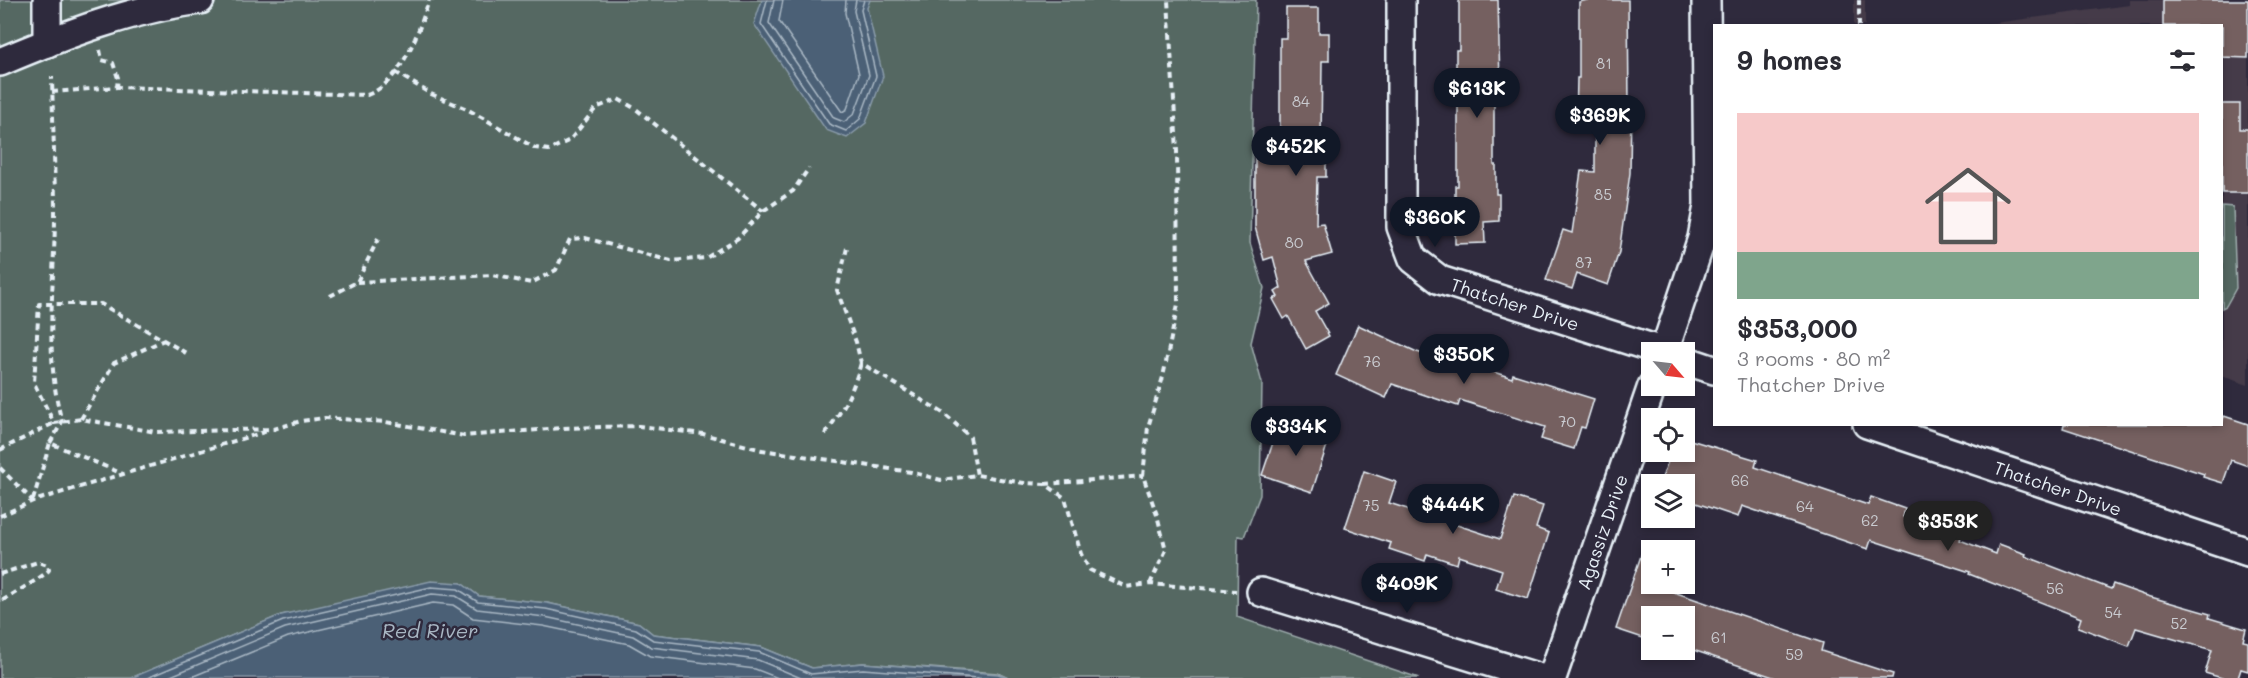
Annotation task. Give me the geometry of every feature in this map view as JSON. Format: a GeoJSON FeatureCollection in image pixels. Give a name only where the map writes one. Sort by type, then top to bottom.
{"type":"FeatureCollection","features":[{"type":"Feature","properties":{"kind":"street"},"geometry":{"type":"LineString","coordinates":[[46,43],[47,0]]}},
{"type":"Feature","properties":{"kind":"street"},"geometry":{"type":"LineString","coordinates":[[0,62],[46,43],[140,11],[200,0]]}},
{"type":"Feature","properties":{"kind":"street","name":"Thatcher Drive"},"geometry":{"type":"LineString","coordinates":[[1401,0],[1401,227],[1413,259],[1440,280],[1641,345]]}},
{"type":"Feature","properties":{"kind":"street"},"geometry":{"type":"LineString","coordinates":[[1667,342],[1702,238],[1708,206],[1706,0]]}},
{"type":"Feature","properties":{"kind":"street"},"geometry":{"type":"LineString","coordinates":[[1695,364],[1713,370]]}},
{"type":"Feature","properties":{"kind":"street","name":"Agassiz Drive"},"geometry":{"type":"LineString","coordinates":[[1552,678],[1649,396]]}},
{"type":"Feature","properties":{"kind":"street","name":"Thatcher Drive"},"geometry":{"type":"LineString","coordinates":[[1874,426],[2248,552]]}},
{"type":"Feature","properties":{"kind":"street"},"geometry":{"type":"LineString","coordinates":[[1261,592],[1540,678]]}},
{"type":"Feature","properties":{"kind":"path"},"geometry":{"type":"LineString","coordinates":[[52,92],[117,87],[360,96],[377,92],[395,72],[415,40],[429,0]]}},
{"type":"Feature","properties":{"kind":"path"},"geometry":{"type":"LineString","coordinates":[[1150,584],[1166,550],[1143,476],[1148,427],[1163,377],[1178,304],[1177,151],[1168,0]]}},
{"type":"Feature","properties":{"kind":"path"},"geometry":{"type":"LineString","coordinates":[[1859,0],[1859,24]]}},
{"type":"Feature","properties":{"kind":"path"},"geometry":{"type":"LineString","coordinates":[[102,60],[113,63],[118,78],[117,87]]}},
{"type":"Feature","properties":{"kind":"path"},"geometry":{"type":"LineString","coordinates":[[395,72],[431,94],[467,109],[535,148],[549,150],[570,140],[596,108],[618,99],[636,108],[763,211]]}},
{"type":"Feature","properties":{"kind":"path"},"geometry":{"type":"LineString","coordinates":[[33,501],[50,443],[62,422],[57,404],[52,353],[51,304],[55,219],[52,77]]}},
{"type":"Feature","properties":{"kind":"path"},"geometry":{"type":"LineString","coordinates":[[330,296],[357,282],[492,275],[531,283],[556,270],[570,239],[585,237],[671,261],[706,258],[738,238],[763,211],[793,191],[809,168]]}},
{"type":"Feature","properties":{"kind":"path"},"geometry":{"type":"LineString","coordinates":[[357,282],[378,239]]}},
{"type":"Feature","properties":{"kind":"path"},"geometry":{"type":"LineString","coordinates":[[825,434],[846,404],[861,363],[856,342],[837,290],[847,248]]}},
{"type":"Feature","properties":{"kind":"path"},"geometry":{"type":"LineString","coordinates":[[54,423],[34,383],[39,304],[101,304],[186,353]]}},
{"type":"Feature","properties":{"kind":"path"},"geometry":{"type":"LineString","coordinates":[[81,419],[114,363],[165,340]]}},
{"type":"Feature","properties":{"kind":"path"},"geometry":{"type":"LineString","coordinates":[[861,363],[943,413],[970,437],[978,475]]}},
{"type":"Feature","properties":{"kind":"path"},"geometry":{"type":"LineString","coordinates":[[0,516],[33,501],[301,421],[324,417],[386,422],[464,436],[561,428],[639,426],[702,434],[762,450],[911,472],[941,480],[978,475],[1024,483],[1045,484],[1143,476]]}},
{"type":"Feature","properties":{"kind":"path"},"geometry":{"type":"LineString","coordinates":[[0,450],[54,423],[81,419],[156,432],[274,429]]}},
{"type":"Feature","properties":{"kind":"path"},"geometry":{"type":"LineString","coordinates":[[50,443],[124,475]]}},
{"type":"Feature","properties":{"kind":"path"},"geometry":{"type":"LineString","coordinates":[[0,468],[33,501]]}},
{"type":"Feature","properties":{"kind":"path"},"geometry":{"type":"LineString","coordinates":[[1045,484],[1065,498],[1081,554],[1090,570],[1126,587],[1150,584],[1261,592]]}},
{"type":"Feature","properties":{"kind":"path"},"geometry":{"type":"LineString","coordinates":[[0,574],[38,562],[48,565],[49,570],[0,602]]}},
{"type":"Feature","properties":{"kind":"shaded area"},"geometry":{"type":"Polygon","coordinates":[[[1854,0],[1865,0],[1865,24],[1854,24],[1854,0]]]}},
{"type":"Feature","properties":{"kind":"shaded area"},"geometry":{"type":"Polygon","coordinates":[[[2129,0],[2248,0],[2248,385],[2223,376],[2223,24],[1987,24],[2129,5],[2129,0]]]}},
{"type":"Feature","properties":{"kind":"green space"},"geometry":{"type":"Polygon","coordinates":[[[0,0],[1256,0],[1250,243],[1264,288],[1251,343],[1262,383],[1260,495],[1244,537],[1238,536],[1237,617],[1419,678],[1008,678],[998,673],[863,663],[812,668],[761,647],[653,634],[639,623],[547,603],[479,596],[461,583],[281,615],[131,678],[0,678],[0,0]]]}},
{"type":"Feature","properties":{"kind":"green space"},"geometry":{"type":"Polygon","coordinates":[[[2223,206],[2233,207],[2236,288],[2223,308],[2223,206]]]}},
{"type":"Feature","properties":{"kind":"water"},"geometry":{"type":"Polygon","coordinates":[[[762,0],[870,0],[867,8],[883,76],[866,123],[847,138],[826,130],[754,24],[762,0]]]}},
{"type":"Feature","properties":{"kind":"water","name":"Red River"},"geometry":{"type":"Polygon","coordinates":[[[431,581],[461,583],[479,596],[547,603],[639,623],[653,634],[761,647],[812,668],[863,663],[998,674],[1008,678],[131,678],[281,615],[431,581]]]}},
{"type":"Feature","properties":{"kind":"building"},"geometry":{"type":"Polygon","coordinates":[[[1459,0],[1498,0],[1500,85],[1494,85],[1494,165],[1496,165],[1496,194],[1499,194],[1499,221],[1484,222],[1485,243],[1455,244],[1455,186],[1458,186],[1456,50],[1459,50],[1459,0]]]}},
{"type":"Feature","properties":{"kind":"building"},"geometry":{"type":"Polygon","coordinates":[[[1628,0],[1630,173],[1619,252],[1608,285],[1577,274],[1572,289],[1546,280],[1563,230],[1572,233],[1581,171],[1595,172],[1595,126],[1576,125],[1577,78],[1579,78],[1579,2],[1628,0]]]}},
{"type":"Feature","properties":{"kind":"building"},"geometry":{"type":"Polygon","coordinates":[[[2163,0],[2248,0],[2248,58],[2223,57],[2223,24],[2163,24],[2163,0]]]}},
{"type":"Feature","properties":{"kind":"building"},"geometry":{"type":"Polygon","coordinates":[[[1286,8],[1319,8],[1319,33],[1329,33],[1329,61],[1322,61],[1321,139],[1326,139],[1326,177],[1317,177],[1316,224],[1323,223],[1332,254],[1306,261],[1329,303],[1315,311],[1329,336],[1306,349],[1288,316],[1284,319],[1273,299],[1278,297],[1275,292],[1281,288],[1273,257],[1264,260],[1255,227],[1255,156],[1266,156],[1266,138],[1280,138],[1280,38],[1286,38],[1286,8]]]}},
{"type":"Feature","properties":{"kind":"building"},"geometry":{"type":"Polygon","coordinates":[[[2223,104],[2240,104],[2240,129],[2248,129],[2248,193],[2223,193],[2223,104]]]}},
{"type":"Feature","properties":{"kind":"building"},"geometry":{"type":"Polygon","coordinates":[[[1358,325],[1417,352],[1439,359],[1442,351],[1473,361],[1472,365],[1512,378],[1513,374],[1594,399],[1585,428],[1581,427],[1574,449],[1541,439],[1545,427],[1460,400],[1458,406],[1392,384],[1386,398],[1336,375],[1358,325]]]}},
{"type":"Feature","properties":{"kind":"building"},"geometry":{"type":"Polygon","coordinates":[[[2224,416],[2248,424],[2248,466],[2231,460],[2223,483],[2203,477],[2204,474],[2063,428],[2064,426],[2223,426],[2224,416]]]}},
{"type":"Feature","properties":{"kind":"building"},"geometry":{"type":"Polygon","coordinates":[[[1280,422],[1329,439],[1312,492],[1262,475],[1280,422]]]}},
{"type":"Feature","properties":{"kind":"building"},"geometry":{"type":"Polygon","coordinates":[[[1695,441],[1757,460],[1755,467],[1868,505],[1871,497],[1905,509],[1903,517],[1940,529],[1942,523],[1963,530],[1960,540],[1996,554],[1999,544],[2111,589],[2113,584],[2210,614],[2209,618],[2246,629],[2243,641],[2248,642],[2248,671],[2241,669],[2238,678],[2222,678],[2205,673],[2212,650],[2136,628],[2129,646],[2078,627],[2081,618],[1969,574],[1970,572],[1871,540],[1868,549],[1742,506],[1738,517],[1695,503],[1695,474],[1663,474],[1668,462],[1695,462],[1695,441]]]}},
{"type":"Feature","properties":{"kind":"building"},"geometry":{"type":"Polygon","coordinates":[[[1364,471],[1396,482],[1389,503],[1500,539],[1514,497],[1543,506],[1536,528],[1549,533],[1528,599],[1496,589],[1502,570],[1459,556],[1457,564],[1427,554],[1425,561],[1389,549],[1391,543],[1345,528],[1364,471]]]}},
{"type":"Feature","properties":{"kind":"building"},"geometry":{"type":"Polygon","coordinates":[[[1641,556],[1641,594],[1680,594],[1823,643],[1821,651],[1893,674],[1892,678],[1776,678],[1695,651],[1695,606],[1641,606],[1641,637],[1616,629],[1641,556]]]}}]}
